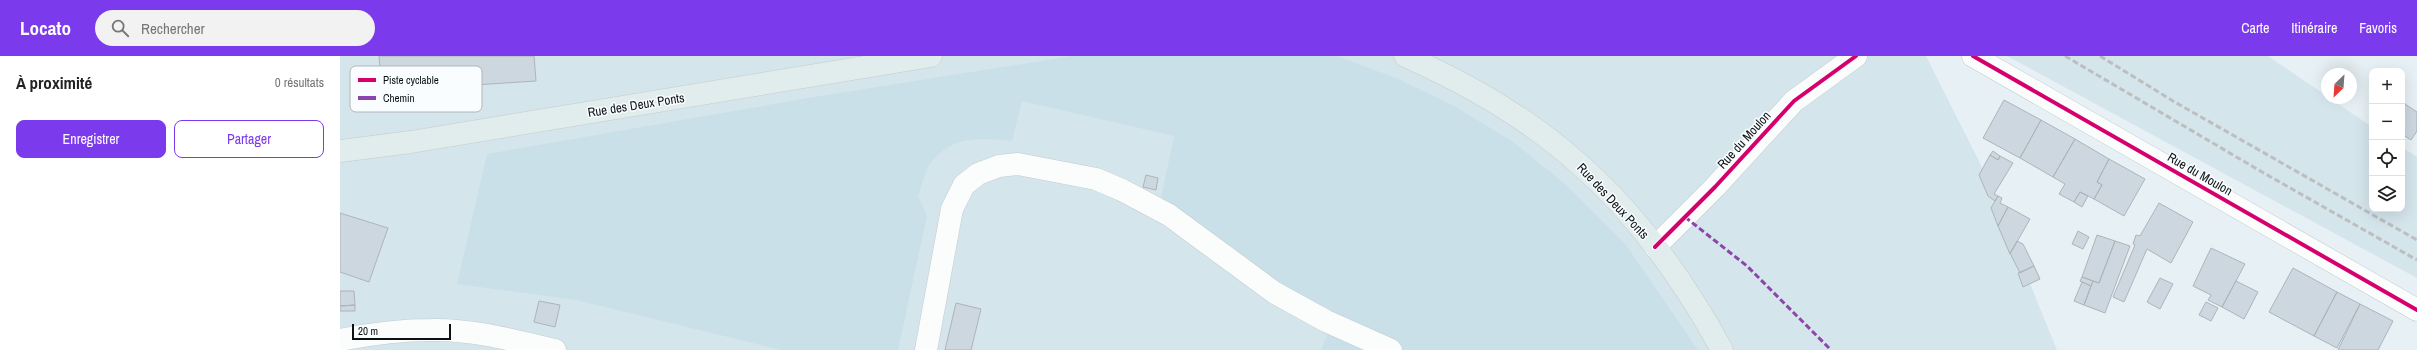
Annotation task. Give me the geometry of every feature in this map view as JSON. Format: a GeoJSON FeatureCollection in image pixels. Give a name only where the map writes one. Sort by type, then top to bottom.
{"type":"FeatureCollection","features":[{"type":"Feature","properties":{"kind":"main road","name":"Rue des Deux Ponts"},"geometry":{"type":"LineString","coordinates":[[340,151],[411,142],[931,56]]}},
{"type":"Feature","properties":{"kind":"main road","name":"Rue des Deux Ponts"},"geometry":{"type":"LineString","coordinates":[[1405,56],[1471,89],[1547,138],[1579,164],[1608,191],[1655,247],[1685,290],[1722,350]]}},
{"type":"Feature","properties":{"kind":"street","name":"Rue du Moulon"},"geometry":{"type":"LineString","coordinates":[[1655,247],[1715,187],[1794,101],[1856,56]]}},
{"type":"Feature","properties":{"kind":"street","name":"Rue du Moulon"},"geometry":{"type":"LineString","coordinates":[[1973,56],[2417,310]]}},
{"type":"Feature","properties":{"kind":"street"},"geometry":{"type":"LineString","coordinates":[[926,350],[952,209],[964,185],[978,174],[999,166],[1018,164],[1096,178],[1122,190],[1169,215],[1275,293],[1326,321],[1391,350]]}},
{"type":"Feature","properties":{"kind":"street"},"geometry":{"type":"LineString","coordinates":[[340,340],[370,334],[432,330],[475,334],[555,350]]}},
{"type":"Feature","properties":{"kind":"shaded area"},"geometry":{"type":"Polygon","coordinates":[[[340,56],[1926,56],[1986,175],[2057,350],[340,350],[340,56]]]}},
{"type":"Feature","properties":{"kind":"shaded area"},"geometry":{"type":"Polygon","coordinates":[[[1072,56],[1337,56],[1396,78],[1454,106],[1512,141],[1565,184],[1626,245],[1698,350],[1321,350],[1334,316],[1294,296],[1161,198],[1174,136],[1022,101],[1012,141],[980,139],[960,142],[942,151],[931,162],[924,176],[918,196],[927,216],[898,350],[781,350],[576,300],[457,284],[487,154],[808,98],[1072,56]]]}},
{"type":"Feature","properties":{"kind":"shaded area"},"geometry":{"type":"Polygon","coordinates":[[[2007,56],[2268,56],[2321,92],[2321,104],[2338,104],[2369,125],[2369,212],[2405,212],[2405,149],[2417,157],[2417,278],[2007,56]]]}},
{"type":"Feature","properties":{"kind":"building"},"geometry":{"type":"Polygon","coordinates":[[[379,56],[534,56],[536,81],[482,85],[482,66],[380,66],[379,56]]]}},
{"type":"Feature","properties":{"kind":"building"},"geometry":{"type":"Polygon","coordinates":[[[2004,100],[2041,120],[2020,158],[1983,138],[2004,100]]]}},
{"type":"Feature","properties":{"kind":"building"},"geometry":{"type":"Polygon","coordinates":[[[2405,104],[2417,112],[2417,131],[2411,140],[2405,136],[2405,104]]]}},
{"type":"Feature","properties":{"kind":"building"},"geometry":{"type":"Polygon","coordinates":[[[2041,120],[2075,139],[2053,177],[2020,158],[2041,120]]]}},
{"type":"Feature","properties":{"kind":"building"},"geometry":{"type":"Polygon","coordinates":[[[2075,139],[2109,159],[2097,182],[2102,185],[2094,199],[2080,192],[2074,202],[2059,194],[2065,184],[2053,177],[2075,139]]]}},
{"type":"Feature","properties":{"kind":"building"},"geometry":{"type":"Polygon","coordinates":[[[1993,151],[2000,156],[1998,160],[1990,155],[1993,151]]]}},
{"type":"Feature","properties":{"kind":"building"},"geometry":{"type":"Polygon","coordinates":[[[1990,155],[1998,160],[2000,156],[2013,163],[1994,194],[1998,196],[1995,201],[1988,196],[1979,175],[1990,155]]]}},
{"type":"Feature","properties":{"kind":"building"},"geometry":{"type":"Polygon","coordinates":[[[2109,159],[2145,179],[2124,216],[2094,199],[2102,185],[2097,182],[2109,159]]]}},
{"type":"Feature","properties":{"kind":"building"},"geometry":{"type":"Polygon","coordinates":[[[1146,175],[1158,178],[1156,190],[1143,187],[1146,175]]]}},
{"type":"Feature","properties":{"kind":"building"},"geometry":{"type":"Polygon","coordinates":[[[2080,192],[2088,196],[2082,207],[2074,202],[2080,192]]]}},
{"type":"Feature","properties":{"kind":"building"},"geometry":{"type":"Polygon","coordinates":[[[1998,196],[2002,198],[2000,203],[2008,207],[1998,226],[1991,208],[1998,196]]]}},
{"type":"Feature","properties":{"kind":"building"},"geometry":{"type":"Polygon","coordinates":[[[2159,203],[2193,222],[2171,263],[2147,249],[2124,302],[2113,297],[2135,245],[2133,244],[2136,235],[2140,236],[2159,203]]]}},
{"type":"Feature","properties":{"kind":"building"},"geometry":{"type":"Polygon","coordinates":[[[2008,207],[2030,219],[2010,254],[1998,226],[2008,207]]]}},
{"type":"Feature","properties":{"kind":"building"},"geometry":{"type":"Polygon","coordinates":[[[340,213],[388,228],[369,282],[340,272],[340,213]]]}},
{"type":"Feature","properties":{"kind":"building"},"geometry":{"type":"Polygon","coordinates":[[[2078,231],[2089,237],[2083,249],[2072,244],[2078,231]]]}},
{"type":"Feature","properties":{"kind":"building"},"geometry":{"type":"Polygon","coordinates":[[[2097,235],[2115,241],[2099,283],[2082,277],[2097,235]]]}},
{"type":"Feature","properties":{"kind":"building"},"geometry":{"type":"Polygon","coordinates":[[[2017,241],[2023,244],[2034,266],[2020,273],[2010,253],[2017,241]]]}},
{"type":"Feature","properties":{"kind":"building"},"geometry":{"type":"Polygon","coordinates":[[[2115,241],[2130,246],[2105,313],[2084,305],[2093,281],[2099,283],[2115,241]]]}},
{"type":"Feature","properties":{"kind":"building"},"geometry":{"type":"Polygon","coordinates":[[[2211,248],[2245,264],[2222,307],[2208,300],[2211,295],[2193,286],[2211,248]]]}},
{"type":"Feature","properties":{"kind":"building"},"geometry":{"type":"Polygon","coordinates":[[[2034,266],[2040,279],[2023,287],[2018,273],[2034,266]]]}},
{"type":"Feature","properties":{"kind":"building"},"geometry":{"type":"Polygon","coordinates":[[[2293,268],[2337,292],[2314,336],[2269,312],[2293,268]]]}},
{"type":"Feature","properties":{"kind":"building"},"geometry":{"type":"Polygon","coordinates":[[[2082,277],[2093,281],[2091,286],[2080,281],[2082,277]]]}},
{"type":"Feature","properties":{"kind":"building"},"geometry":{"type":"Polygon","coordinates":[[[2160,278],[2173,284],[2160,309],[2147,302],[2160,278]]]}},
{"type":"Feature","properties":{"kind":"building"},"geometry":{"type":"Polygon","coordinates":[[[2236,281],[2258,292],[2244,319],[2222,307],[2236,281]]]}},
{"type":"Feature","properties":{"kind":"building"},"geometry":{"type":"Polygon","coordinates":[[[2082,282],[2091,286],[2084,305],[2074,301],[2082,282]]]}},
{"type":"Feature","properties":{"kind":"building"},"geometry":{"type":"Polygon","coordinates":[[[340,291],[354,291],[355,305],[340,306],[340,291]]]}},
{"type":"Feature","properties":{"kind":"building"},"geometry":{"type":"Polygon","coordinates":[[[2337,292],[2360,304],[2337,348],[2314,336],[2337,292]]]}},
{"type":"Feature","properties":{"kind":"building"},"geometry":{"type":"Polygon","coordinates":[[[539,301],[560,305],[555,327],[534,322],[539,301]]]}},
{"type":"Feature","properties":{"kind":"building"},"geometry":{"type":"Polygon","coordinates":[[[2206,302],[2218,308],[2211,321],[2199,315],[2206,302]]]}},
{"type":"Feature","properties":{"kind":"building"},"geometry":{"type":"Polygon","coordinates":[[[956,303],[981,309],[971,350],[945,350],[956,303]]]}},
{"type":"Feature","properties":{"kind":"building"},"geometry":{"type":"Polygon","coordinates":[[[2360,304],[2393,321],[2378,350],[2338,350],[2360,304]]]}},
{"type":"Feature","properties":{"kind":"building"},"geometry":{"type":"Polygon","coordinates":[[[355,305],[355,311],[340,311],[340,306],[355,305]]]}},
{"type":"Feature","properties":{"kind":"railway"},"geometry":{"type":"LineString","coordinates":[[2065,56],[2262,172],[2417,260]]}},
{"type":"Feature","properties":{"kind":"railway"},"geometry":{"type":"LineString","coordinates":[[2100,56],[2173,101],[2417,240]]}},
{"type":"Feature","properties":{"kind":"marked path"},"geometry":{"type":"LineString","coordinates":[[1685,217],[1747,266],[1831,350]]}},
{"type":"Feature","properties":{"kind":"cycle path"},"geometry":{"type":"LineString","coordinates":[[1655,247],[1715,187],[1794,101],[1856,56]]}},
{"type":"Feature","properties":{"kind":"cycle path"},"geometry":{"type":"LineString","coordinates":[[1973,56],[2417,310]]}}]}
